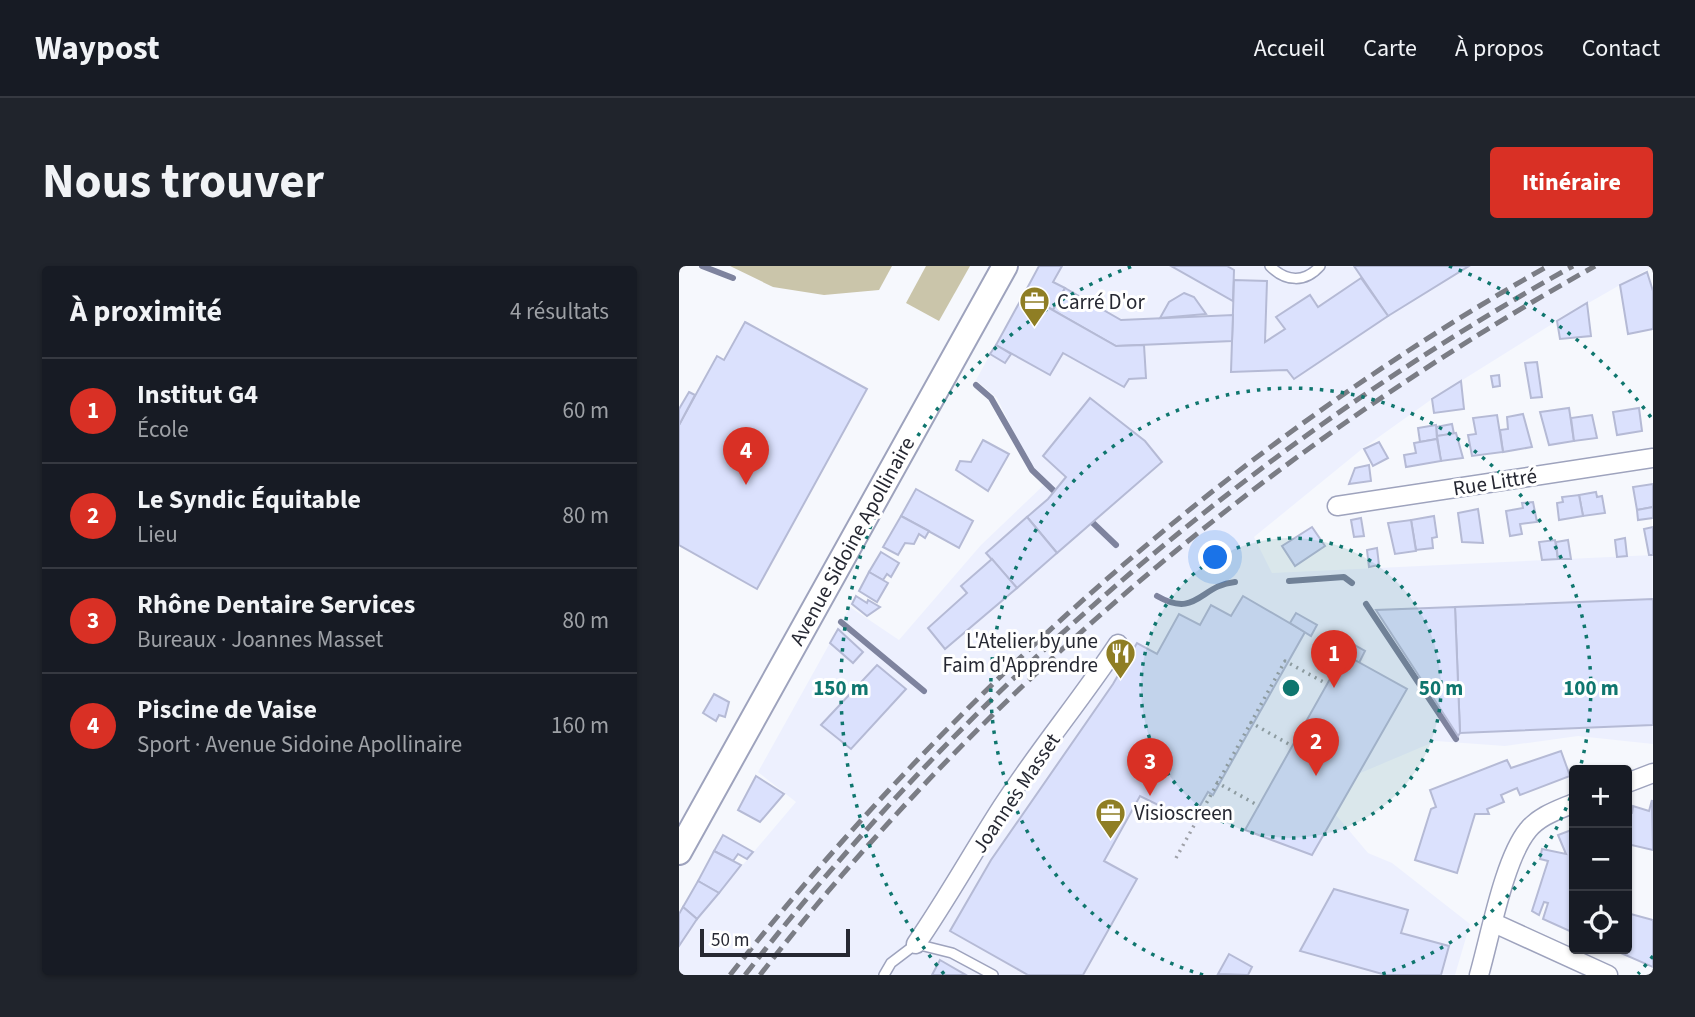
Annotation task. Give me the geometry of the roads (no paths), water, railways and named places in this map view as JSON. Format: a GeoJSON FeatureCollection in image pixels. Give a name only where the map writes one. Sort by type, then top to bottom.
{"type":"FeatureCollection","features":[{"type":"Feature","properties":{"kind":"main road","name":"Avenue Sidoine Apollinaire"},"geometry":{"type":"LineString","coordinates":[[679,852],[1005,266]]}},
{"type":"Feature","properties":{"kind":"street","name":"Rue Littré"},"geometry":{"type":"LineString","coordinates":[[1337,506],[1653,458]]}},
{"type":"Feature","properties":{"kind":"street","name":"Joannes Masset"},"geometry":{"type":"LineString","coordinates":[[916,944],[957,884],[1003,806],[1078,704],[1118,644]]}},
{"type":"Feature","properties":{"kind":"street"},"geometry":{"type":"LineString","coordinates":[[1632,781],[1653,773]]}},
{"type":"Feature","properties":{"kind":"street"},"geometry":{"type":"LineString","coordinates":[[1479,975],[1516,849],[1528,829],[1549,813],[1569,805]]}},
{"type":"Feature","properties":{"kind":"street"},"geometry":{"type":"LineString","coordinates":[[1494,923],[1608,975]]}},
{"type":"Feature","properties":{"kind":"lane"},"geometry":{"type":"LineString","coordinates":[[1270,266],[1285,278],[1295,279],[1313,274],[1320,266]]}},
{"type":"Feature","properties":{"kind":"lane"},"geometry":{"type":"LineString","coordinates":[[884,975],[891,963],[916,944],[952,953],[993,975]]}},
{"type":"Feature","properties":{"kind":"waterway"},"geometry":{"type":"LineString","coordinates":[[702,266],[733,278]]}},
{"type":"Feature","properties":{"kind":"waterway"},"geometry":{"type":"LineString","coordinates":[[976,385],[991,398],[1032,470],[1053,490]]}},
{"type":"Feature","properties":{"kind":"waterway"},"geometry":{"type":"LineString","coordinates":[[1093,523],[1116,545]]}},
{"type":"Feature","properties":{"kind":"waterway"},"geometry":{"type":"LineString","coordinates":[[1289,581],[1344,577],[1352,583]]}},
{"type":"Feature","properties":{"kind":"waterway"},"geometry":{"type":"LineString","coordinates":[[1157,596],[1181,604],[1198,599],[1223,584],[1235,582]]}},
{"type":"Feature","properties":{"kind":"waterway"},"geometry":{"type":"LineString","coordinates":[[1366,604],[1456,739]]}},
{"type":"Feature","properties":{"kind":"waterway"},"geometry":{"type":"LineString","coordinates":[[841,622],[924,691]]}},
{"type":"Feature","properties":{"kind":"railway"},"geometry":{"type":"LineString","coordinates":[[730,975],[817,870],[908,769],[1004,673],[1105,581],[1210,494],[1319,412],[1431,336],[1548,266]]}},
{"type":"Feature","properties":{"kind":"railway"},"geometry":{"type":"LineString","coordinates":[[745,975],[832,869],[924,768],[1022,671],[1124,579],[1230,492],[1341,411],[1455,335],[1573,266]]}},
{"type":"Feature","properties":{"kind":"railway"},"geometry":{"type":"LineString","coordinates":[[760,975],[848,869],[941,767],[1039,670],[1142,579],[1250,493],[1361,412],[1477,336],[1595,266]]}},
{"type":"Feature","properties":{"kind":"place","name":"Carré D'or"},"geometry":{"type":"Point","coordinates":[1034,329]}},
{"type":"Feature","properties":{"kind":"place","name":"Piscine de Vaise"},"geometry":{"type":"Point","coordinates":[746,485]}},
{"type":"Feature","properties":{"kind":"place","name":"L'Atelier by une Faim d'Apprendre"},"geometry":{"type":"Point","coordinates":[1121,680]}},
{"type":"Feature","properties":{"kind":"place","name":"Institut G4"},"geometry":{"type":"Point","coordinates":[1334,688]}},
{"type":"Feature","properties":{"kind":"place","name":"Le Syndic Équitable"},"geometry":{"type":"Point","coordinates":[1316,776]}},
{"type":"Feature","properties":{"kind":"place","name":"Rhône Dentaire Services"},"geometry":{"type":"Point","coordinates":[1150,796]}},
{"type":"Feature","properties":{"kind":"place","name":"Visioscreen"},"geometry":{"type":"Point","coordinates":[1111,840]}}]}
